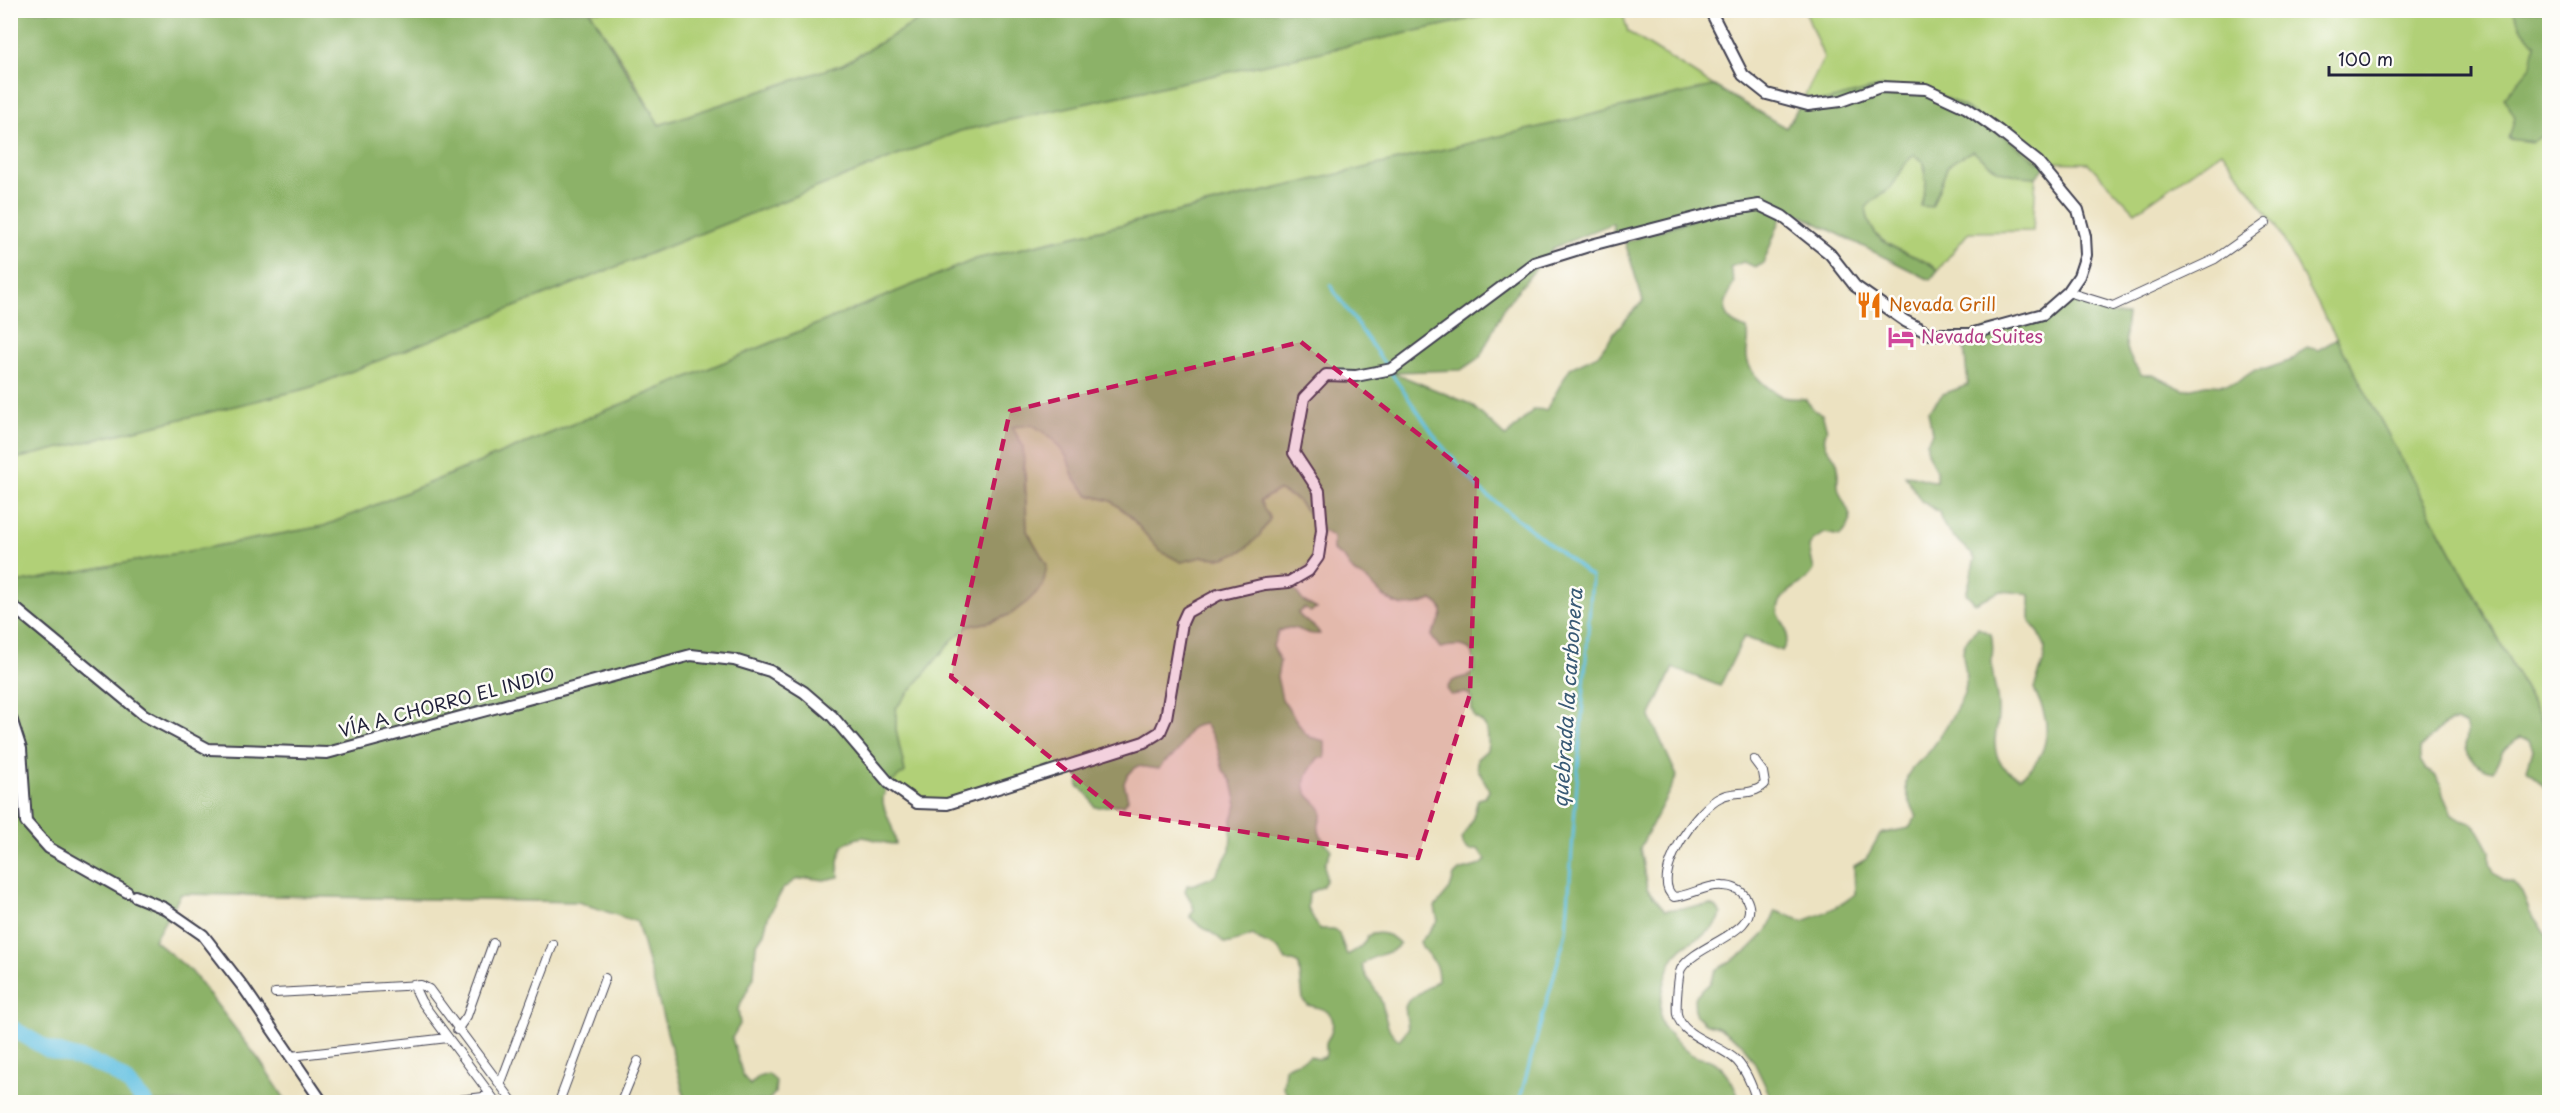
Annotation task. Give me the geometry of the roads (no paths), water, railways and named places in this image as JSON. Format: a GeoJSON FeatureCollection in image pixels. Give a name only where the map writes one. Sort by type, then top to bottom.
{"type":"FeatureCollection","features":[{"type":"Feature","properties":{"kind":"street"},"geometry":{"type":"LineString","coordinates":[[1710,10],[1743,75],[1767,94],[1808,105],[1841,101],[1880,87],[1926,89],[1967,108],[1999,131],[2038,162],[2078,210],[2085,236],[2086,255],[2079,276],[2068,292],[2113,306],[2215,259],[2266,223]]}},
{"type":"Feature","properties":{"kind":"street","name":"VÍA A CHORRO EL INDIO"},"geometry":{"type":"LineString","coordinates":[[10,604],[144,715],[208,749],[327,753],[692,655],[734,660],[770,670],[804,692],[832,716],[889,783],[918,803],[946,804],[1144,742],[1160,732],[1166,718],[1182,623],[1187,612],[1218,596],[1265,584],[1289,582],[1308,572],[1318,557],[1322,530],[1319,491],[1294,453],[1304,398],[1326,375],[1356,376],[1392,369],[1534,263],[1594,244],[1722,211],[1759,205],[1782,216],[1830,254],[1855,286],[1905,321],[1930,334],[1970,334],[2043,314],[2068,292]]}},
{"type":"Feature","properties":{"kind":"street"},"geometry":{"type":"LineString","coordinates":[[10,715],[21,749],[26,822],[49,848],[131,894],[164,908],[203,935],[244,988],[322,1102]]}},
{"type":"Feature","properties":{"kind":"street"},"geometry":{"type":"LineString","coordinates":[[1754,760],[1763,772],[1765,784],[1752,793],[1720,798],[1700,814],[1688,828],[1669,868],[1666,881],[1669,893],[1674,897],[1720,885],[1738,890],[1747,899],[1750,912],[1745,924],[1701,949],[1680,971],[1677,1009],[1680,1021],[1688,1031],[1711,1043],[1737,1062],[1748,1078],[1757,1102]]}},
{"type":"Feature","properties":{"kind":"street"},"geometry":{"type":"LineString","coordinates":[[457,1030],[467,1016],[493,943]]}},
{"type":"Feature","properties":{"kind":"street"},"geometry":{"type":"LineString","coordinates":[[500,1085],[554,944]]}},
{"type":"Feature","properties":{"kind":"street"},"geometry":{"type":"LineString","coordinates":[[559,1102],[605,978]]}},
{"type":"Feature","properties":{"kind":"street"},"geometry":{"type":"LineString","coordinates":[[413,984],[415,992],[494,1099]]}},
{"type":"Feature","properties":{"kind":"street"},"geometry":{"type":"LineString","coordinates":[[275,993],[413,984],[429,989],[457,1030],[513,1102]]}},
{"type":"Feature","properties":{"kind":"street"},"geometry":{"type":"LineString","coordinates":[[291,1056],[448,1038]]}},
{"type":"Feature","properties":{"kind":"street"},"geometry":{"type":"LineString","coordinates":[[621,1102],[638,1060]]}},
{"type":"Feature","properties":{"kind":"street"},"geometry":{"type":"LineString","coordinates":[[443,1102],[494,1099]]}},
{"type":"Feature","properties":{"kind":"street"},"geometry":{"type":"LineString","coordinates":[[1256,1102],[1263,1102]]}},
{"type":"Feature","properties":{"kind":"waterway","name":"quebrada la carbonera"},"geometry":{"type":"LineString","coordinates":[[1330,285],[1387,367]]}},
{"type":"Feature","properties":{"kind":"waterway","name":"quebrada la carbonera"},"geometry":{"type":"LineString","coordinates":[[1391,373],[1438,441],[1479,489],[1592,577],[1566,932],[1519,1102]]}},
{"type":"Feature","properties":{"kind":"waterway"},"geometry":{"type":"LineString","coordinates":[[10,1027],[49,1050],[94,1063],[112,1071],[128,1083],[145,1102]]}},
{"type":"Feature","properties":{"kind":"place","name":"Nevada Grill"},"geometry":{"type":"Point","coordinates":[1869,305]}},
{"type":"Feature","properties":{"kind":"place","name":"Nevada Suites"},"geometry":{"type":"Point","coordinates":[1901,337]}}]}
